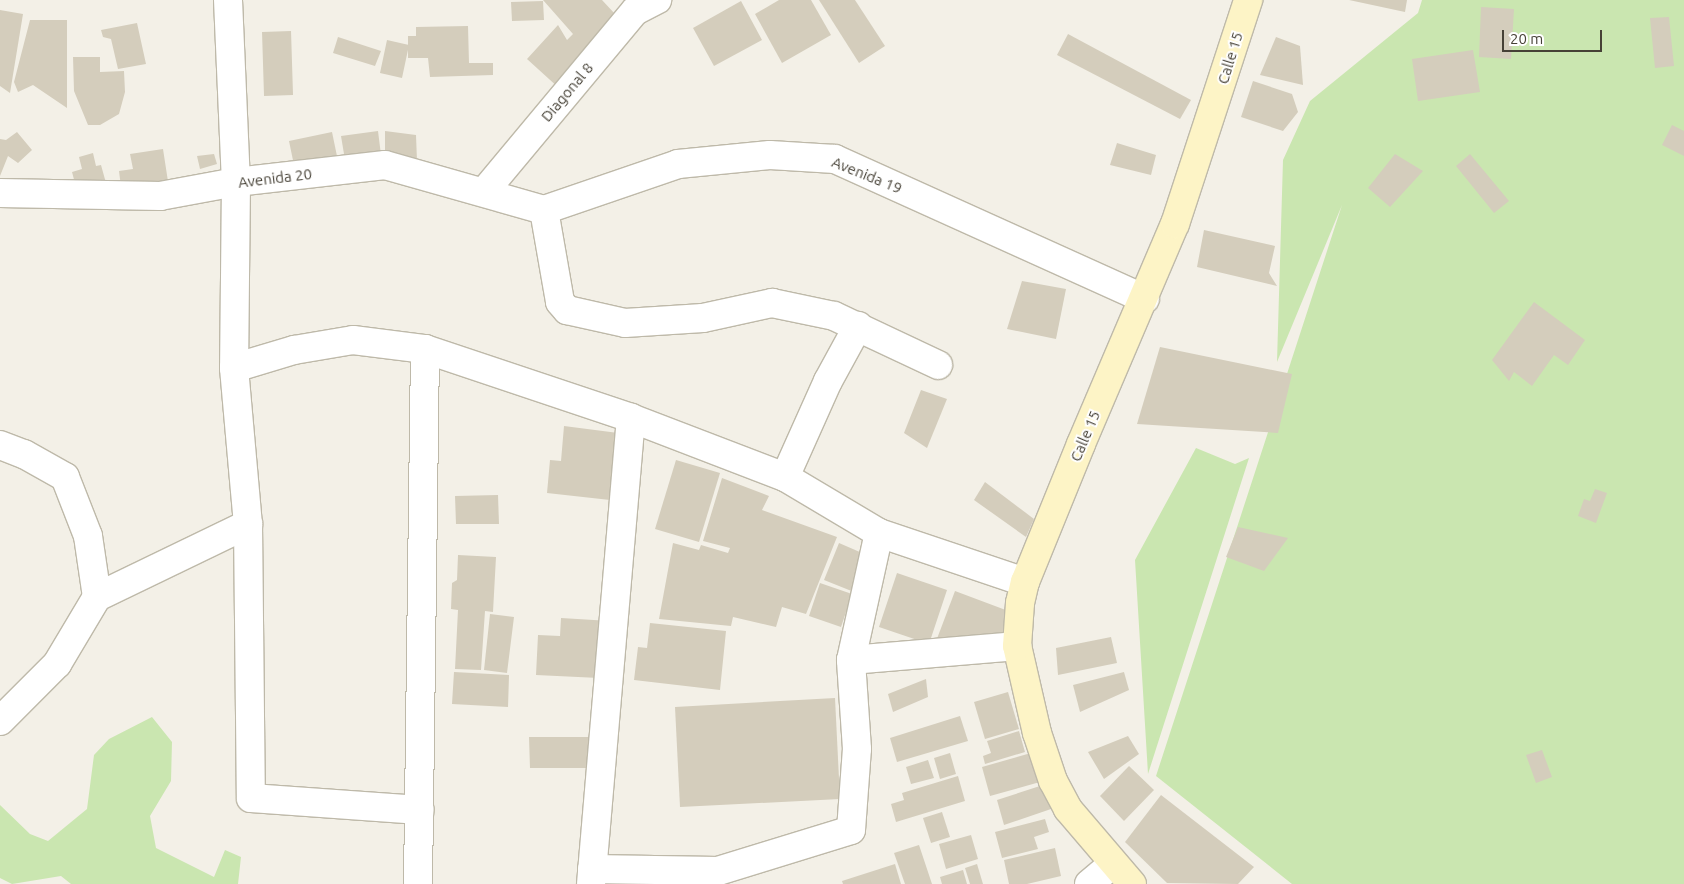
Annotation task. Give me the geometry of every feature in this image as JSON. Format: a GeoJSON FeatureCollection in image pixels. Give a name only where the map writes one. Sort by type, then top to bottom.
{"type":"FeatureCollection","features":[{"type":"Feature","properties":{"kind":"main road","name":"Calle 15"},"geometry":{"type":"LineString","coordinates":[[1132,884],[1068,809],[1053,781],[1037,733],[1017,646],[1020,604],[1026,582],[1175,224],[1248,0]]}},
{"type":"Feature","properties":{"kind":"street"},"geometry":{"type":"LineString","coordinates":[[228,0],[236,182],[234,368],[248,524],[251,798],[420,810]]}},
{"type":"Feature","properties":{"kind":"street","name":"Diagonal 8"},"geometry":{"type":"LineString","coordinates":[[484,192],[638,4]]}},
{"type":"Feature","properties":{"kind":"street","name":"Avenida 19"},"geometry":{"type":"LineString","coordinates":[[544,210],[678,164],[770,155],[835,159],[1145,299]]}},
{"type":"Feature","properties":{"kind":"street","name":"Avenida 20"},"geometry":{"type":"LineString","coordinates":[[0,193],[160,196],[236,182],[385,165],[544,210]]}},
{"type":"Feature","properties":{"kind":"street"},"geometry":{"type":"LineString","coordinates":[[544,210],[560,302],[567,310],[625,323],[703,318],[772,304],[834,316],[938,365]]}},
{"type":"Feature","properties":{"kind":"street"},"geometry":{"type":"LineString","coordinates":[[785,477],[828,381],[858,326]]}},
{"type":"Feature","properties":{"kind":"street"},"geometry":{"type":"LineString","coordinates":[[234,368],[294,350],[353,340],[425,348],[631,418],[785,477],[879,533],[1026,582]]}},
{"type":"Feature","properties":{"kind":"street"},"geometry":{"type":"LineString","coordinates":[[418,884],[425,348]]}},
{"type":"Feature","properties":{"kind":"street"},"geometry":{"type":"LineString","coordinates":[[631,418],[592,876],[718,870],[851,830],[857,749],[851,660],[879,533]]}},
{"type":"Feature","properties":{"kind":"street"},"geometry":{"type":"LineString","coordinates":[[0,444],[24,454],[64,477],[88,536],[96,597]]}},
{"type":"Feature","properties":{"kind":"street"},"geometry":{"type":"LineString","coordinates":[[0,721],[57,664],[96,597],[248,524]]}},
{"type":"Feature","properties":{"kind":"street"},"geometry":{"type":"LineString","coordinates":[[851,660],[1017,646]]}},
{"type":"Feature","properties":{"kind":"street"},"geometry":{"type":"LineString","coordinates":[[1089,884],[1113,864]]}},
{"type":"Feature","properties":{"kind":"green space"},"geometry":{"type":"Polygon","coordinates":[[[1422,0],[1684,0],[1684,884],[1292,884],[1156,776],[1342,205],[1277,362],[1283,160],[1310,101],[1418,13],[1422,0]]]}},
{"type":"Feature","properties":{"kind":"green space"},"geometry":{"type":"Polygon","coordinates":[[[1196,448],[1235,464],[1249,458],[1148,774],[1135,560],[1196,448]]]}},
{"type":"Feature","properties":{"kind":"green space"},"geometry":{"type":"Polygon","coordinates":[[[152,717],[172,742],[171,781],[150,816],[156,848],[214,877],[225,850],[241,857],[238,884],[71,884],[61,876],[12,884],[0,878],[0,805],[30,834],[48,841],[87,809],[94,755],[109,739],[152,717]]]}},
{"type":"Feature","properties":{"kind":"building"},"geometry":{"type":"Polygon","coordinates":[[[543,0],[602,0],[628,28],[560,89],[527,59],[558,25],[567,40],[573,34],[543,0]]]}},
{"type":"Feature","properties":{"kind":"building"},"geometry":{"type":"Polygon","coordinates":[[[779,0],[811,0],[831,35],[782,63],[755,14],[779,0]]]}},
{"type":"Feature","properties":{"kind":"building"},"geometry":{"type":"Polygon","coordinates":[[[819,0],[855,0],[885,46],[859,63],[819,0]]]}},
{"type":"Feature","properties":{"kind":"building"},"geometry":{"type":"Polygon","coordinates":[[[1349,0],[1407,0],[1405,12],[1349,0]]]}},
{"type":"Feature","properties":{"kind":"building"},"geometry":{"type":"Polygon","coordinates":[[[543,1],[544,20],[512,21],[511,2],[543,1]]]}},
{"type":"Feature","properties":{"kind":"building"},"geometry":{"type":"Polygon","coordinates":[[[741,1],[762,40],[714,66],[693,28],[741,1]]]}},
{"type":"Feature","properties":{"kind":"building"},"geometry":{"type":"Polygon","coordinates":[[[1481,7],[1514,9],[1511,59],[1479,57],[1481,7]]]}},
{"type":"Feature","properties":{"kind":"building"},"geometry":{"type":"Polygon","coordinates":[[[0,10],[23,14],[10,93],[0,86],[0,10]]]}},
{"type":"Feature","properties":{"kind":"building"},"geometry":{"type":"Polygon","coordinates":[[[1669,17],[1674,66],[1655,68],[1650,18],[1669,17]]]}},
{"type":"Feature","properties":{"kind":"building"},"geometry":{"type":"Polygon","coordinates":[[[30,20],[67,20],[67,108],[33,85],[18,92],[14,82],[30,20]]]}},
{"type":"Feature","properties":{"kind":"building"},"geometry":{"type":"Polygon","coordinates":[[[137,23],[146,64],[118,69],[111,39],[103,37],[101,30],[137,23]]]}},
{"type":"Feature","properties":{"kind":"building"},"geometry":{"type":"Polygon","coordinates":[[[468,26],[469,63],[493,63],[493,75],[430,77],[428,58],[408,58],[408,36],[416,36],[416,27],[468,26]]]}},
{"type":"Feature","properties":{"kind":"building"},"geometry":{"type":"Polygon","coordinates":[[[291,31],[293,95],[264,96],[262,32],[291,31]]]}},
{"type":"Feature","properties":{"kind":"building"},"geometry":{"type":"Polygon","coordinates":[[[1068,34],[1191,100],[1180,119],[1057,55],[1068,34]]]}},
{"type":"Feature","properties":{"kind":"building"},"geometry":{"type":"Polygon","coordinates":[[[338,37],[381,51],[375,66],[333,53],[338,37]]]}},
{"type":"Feature","properties":{"kind":"building"},"geometry":{"type":"Polygon","coordinates":[[[1276,37],[1300,46],[1303,85],[1260,75],[1276,37]]]}},
{"type":"Feature","properties":{"kind":"building"},"geometry":{"type":"Polygon","coordinates":[[[387,40],[409,45],[402,78],[380,73],[387,40]]]}},
{"type":"Feature","properties":{"kind":"building"},"geometry":{"type":"Polygon","coordinates":[[[1473,50],[1480,92],[1418,101],[1412,59],[1473,50]]]}},
{"type":"Feature","properties":{"kind":"building"},"geometry":{"type":"Polygon","coordinates":[[[73,57],[100,57],[100,72],[124,71],[125,92],[119,114],[100,125],[88,125],[74,91],[73,57]]]}},
{"type":"Feature","properties":{"kind":"building"},"geometry":{"type":"Polygon","coordinates":[[[1253,81],[1292,94],[1298,112],[1283,131],[1241,117],[1253,81]]]}},
{"type":"Feature","properties":{"kind":"building"},"geometry":{"type":"Polygon","coordinates":[[[1672,125],[1684,131],[1684,156],[1662,145],[1672,125]]]}},
{"type":"Feature","properties":{"kind":"building"},"geometry":{"type":"Polygon","coordinates":[[[378,131],[381,155],[345,160],[341,136],[378,131]]]}},
{"type":"Feature","properties":{"kind":"building"},"geometry":{"type":"Polygon","coordinates":[[[385,131],[416,135],[417,161],[392,160],[385,151],[385,131]]]}},
{"type":"Feature","properties":{"kind":"building"},"geometry":{"type":"Polygon","coordinates":[[[17,132],[32,150],[18,163],[8,156],[0,176],[0,139],[6,140],[17,132]]]}},
{"type":"Feature","properties":{"kind":"building"},"geometry":{"type":"Polygon","coordinates":[[[332,132],[338,161],[295,170],[289,141],[332,132]]]}},
{"type":"Feature","properties":{"kind":"building"},"geometry":{"type":"Polygon","coordinates":[[[1117,143],[1156,155],[1151,175],[1110,165],[1117,143]]]}},
{"type":"Feature","properties":{"kind":"building"},"geometry":{"type":"Polygon","coordinates":[[[163,149],[169,188],[121,187],[119,171],[133,169],[130,154],[163,149]]]}},
{"type":"Feature","properties":{"kind":"building"},"geometry":{"type":"Polygon","coordinates":[[[93,153],[96,166],[101,165],[106,183],[76,187],[72,172],[82,169],[79,157],[93,153]]]}},
{"type":"Feature","properties":{"kind":"building"},"geometry":{"type":"Polygon","coordinates":[[[214,154],[217,164],[200,169],[197,156],[214,154]]]}},
{"type":"Feature","properties":{"kind":"building"},"geometry":{"type":"Polygon","coordinates":[[[1395,154],[1423,171],[1390,207],[1368,188],[1395,154]]]}},
{"type":"Feature","properties":{"kind":"building"},"geometry":{"type":"Polygon","coordinates":[[[1470,154],[1509,201],[1494,213],[1456,166],[1470,154]]]}},
{"type":"Feature","properties":{"kind":"building"},"geometry":{"type":"Polygon","coordinates":[[[1204,230],[1275,246],[1269,273],[1277,286],[1197,267],[1204,230]]]}},
{"type":"Feature","properties":{"kind":"building"},"geometry":{"type":"Polygon","coordinates":[[[1022,281],[1066,289],[1056,339],[1007,329],[1022,281]]]}},
{"type":"Feature","properties":{"kind":"building"},"geometry":{"type":"Polygon","coordinates":[[[1534,302],[1585,340],[1568,365],[1554,355],[1532,386],[1514,372],[1509,381],[1492,360],[1534,302]]]}},
{"type":"Feature","properties":{"kind":"building"},"geometry":{"type":"Polygon","coordinates":[[[1160,347],[1292,374],[1278,433],[1137,424],[1160,347]]]}},
{"type":"Feature","properties":{"kind":"building"},"geometry":{"type":"Polygon","coordinates":[[[921,390],[947,399],[927,448],[904,433],[921,390]]]}},
{"type":"Feature","properties":{"kind":"building"},"geometry":{"type":"Polygon","coordinates":[[[564,426],[626,434],[619,501],[547,493],[550,460],[561,461],[564,426]]]}},
{"type":"Feature","properties":{"kind":"building"},"geometry":{"type":"Polygon","coordinates":[[[676,460],[720,473],[699,542],[655,529],[676,460]]]}},
{"type":"Feature","properties":{"kind":"building"},"geometry":{"type":"Polygon","coordinates":[[[722,478],[769,496],[762,510],[837,537],[806,614],[782,607],[776,627],[733,617],[731,626],[659,619],[673,543],[699,550],[701,545],[728,553],[730,548],[703,541],[722,478]]]}},
{"type":"Feature","properties":{"kind":"building"},"geometry":{"type":"Polygon","coordinates":[[[985,482],[1034,519],[1026,537],[974,500],[985,482]]]}},
{"type":"Feature","properties":{"kind":"building"},"geometry":{"type":"Polygon","coordinates":[[[1595,489],[1607,493],[1596,523],[1578,516],[1584,499],[1590,501],[1595,489]]]}},
{"type":"Feature","properties":{"kind":"building"},"geometry":{"type":"Polygon","coordinates":[[[498,495],[499,524],[456,524],[455,496],[498,495]]]}},
{"type":"Feature","properties":{"kind":"building"},"geometry":{"type":"Polygon","coordinates":[[[1238,527],[1288,538],[1264,571],[1226,557],[1238,527]]]}},
{"type":"Feature","properties":{"kind":"building"},"geometry":{"type":"Polygon","coordinates":[[[839,543],[869,556],[854,592],[824,580],[839,543]]]}},
{"type":"Feature","properties":{"kind":"building"},"geometry":{"type":"Polygon","coordinates":[[[458,555],[496,557],[493,612],[485,611],[481,670],[455,669],[458,610],[451,609],[452,583],[457,580],[458,555]]]}},
{"type":"Feature","properties":{"kind":"building"},"geometry":{"type":"Polygon","coordinates":[[[897,573],[947,590],[929,644],[879,627],[897,573]]]}},
{"type":"Feature","properties":{"kind":"building"},"geometry":{"type":"Polygon","coordinates":[[[820,583],[852,594],[841,627],[809,616],[820,583]]]}},
{"type":"Feature","properties":{"kind":"building"},"geometry":{"type":"Polygon","coordinates":[[[955,591],[1011,612],[1001,638],[935,644],[955,591]]]}},
{"type":"Feature","properties":{"kind":"building"},"geometry":{"type":"Polygon","coordinates":[[[490,614],[514,617],[507,673],[484,670],[490,614]]]}},
{"type":"Feature","properties":{"kind":"building"},"geometry":{"type":"Polygon","coordinates":[[[561,618],[610,621],[599,678],[536,675],[538,635],[560,636],[561,618]]]}},
{"type":"Feature","properties":{"kind":"building"},"geometry":{"type":"Polygon","coordinates":[[[650,623],[726,631],[720,690],[634,680],[638,647],[647,648],[650,623]]]}},
{"type":"Feature","properties":{"kind":"building"},"geometry":{"type":"Polygon","coordinates":[[[1111,637],[1117,663],[1058,675],[1056,648],[1111,637]]]}},
{"type":"Feature","properties":{"kind":"building"},"geometry":{"type":"Polygon","coordinates":[[[454,672],[509,675],[508,707],[452,704],[454,672]]]}},
{"type":"Feature","properties":{"kind":"building"},"geometry":{"type":"Polygon","coordinates":[[[1124,672],[1129,690],[1080,712],[1073,685],[1124,672]]]}},
{"type":"Feature","properties":{"kind":"building"},"geometry":{"type":"Polygon","coordinates":[[[926,679],[928,697],[893,712],[888,694],[926,679]]]}},
{"type":"Feature","properties":{"kind":"building"},"geometry":{"type":"Polygon","coordinates":[[[1008,692],[1019,729],[985,739],[974,702],[1008,692]]]}},
{"type":"Feature","properties":{"kind":"building"},"geometry":{"type":"Polygon","coordinates":[[[835,698],[840,799],[680,807],[675,707],[835,698]]]}},
{"type":"Feature","properties":{"kind":"building"},"geometry":{"type":"Polygon","coordinates":[[[960,716],[968,741],[897,762],[890,738],[960,716]]]}},
{"type":"Feature","properties":{"kind":"building"},"geometry":{"type":"Polygon","coordinates":[[[1019,731],[1025,752],[985,764],[983,756],[991,753],[987,741],[1019,731]]]}},
{"type":"Feature","properties":{"kind":"building"},"geometry":{"type":"Polygon","coordinates":[[[1128,736],[1139,754],[1104,779],[1088,752],[1128,736]]]}},
{"type":"Feature","properties":{"kind":"building"},"geometry":{"type":"Polygon","coordinates":[[[529,737],[595,737],[595,768],[530,768],[529,737]]]}},
{"type":"Feature","properties":{"kind":"building"},"geometry":{"type":"Polygon","coordinates":[[[1542,750],[1552,777],[1536,783],[1526,755],[1542,750]]]}},
{"type":"Feature","properties":{"kind":"building"},"geometry":{"type":"Polygon","coordinates":[[[950,753],[956,774],[940,779],[934,758],[950,753]]]}},
{"type":"Feature","properties":{"kind":"building"},"geometry":{"type":"Polygon","coordinates":[[[1031,753],[1040,782],[990,796],[982,767],[1031,753]]]}},
{"type":"Feature","properties":{"kind":"building"},"geometry":{"type":"Polygon","coordinates":[[[928,760],[934,778],[911,784],[906,767],[928,760]]]}},
{"type":"Feature","properties":{"kind":"building"},"geometry":{"type":"Polygon","coordinates":[[[1129,766],[1154,790],[1124,821],[1100,796],[1129,766]]]}},
{"type":"Feature","properties":{"kind":"building"},"geometry":{"type":"Polygon","coordinates":[[[958,776],[965,801],[896,822],[891,804],[904,800],[902,793],[958,776]]]}},
{"type":"Feature","properties":{"kind":"building"},"geometry":{"type":"Polygon","coordinates":[[[1043,785],[1051,809],[1004,825],[997,800],[1043,785]]]}},
{"type":"Feature","properties":{"kind":"building"},"geometry":{"type":"Polygon","coordinates":[[[1161,795],[1254,867],[1238,884],[1167,883],[1125,842],[1161,795]]]}},
{"type":"Feature","properties":{"kind":"building"},"geometry":{"type":"Polygon","coordinates":[[[942,812],[950,837],[931,843],[923,818],[942,812]]]}},
{"type":"Feature","properties":{"kind":"building"},"geometry":{"type":"Polygon","coordinates":[[[1045,819],[1049,832],[1034,837],[1038,849],[1002,858],[995,832],[1045,819]]]}},
{"type":"Feature","properties":{"kind":"building"},"geometry":{"type":"Polygon","coordinates":[[[971,835],[978,859],[946,869],[939,844],[971,835]]]}},
{"type":"Feature","properties":{"kind":"building"},"geometry":{"type":"Polygon","coordinates":[[[919,845],[932,884],[905,884],[894,853],[919,845]]]}},
{"type":"Feature","properties":{"kind":"building"},"geometry":{"type":"Polygon","coordinates":[[[1055,848],[1061,876],[1027,884],[1009,884],[1004,860],[1055,848]]]}},
{"type":"Feature","properties":{"kind":"building"},"geometry":{"type":"Polygon","coordinates":[[[895,864],[901,884],[843,884],[842,881],[895,864]]]}},
{"type":"Feature","properties":{"kind":"building"},"geometry":{"type":"Polygon","coordinates":[[[977,864],[983,884],[970,884],[965,868],[977,864]]]}},
{"type":"Feature","properties":{"kind":"building"},"geometry":{"type":"Polygon","coordinates":[[[963,870],[967,884],[942,884],[940,877],[963,870]]]}}]}
